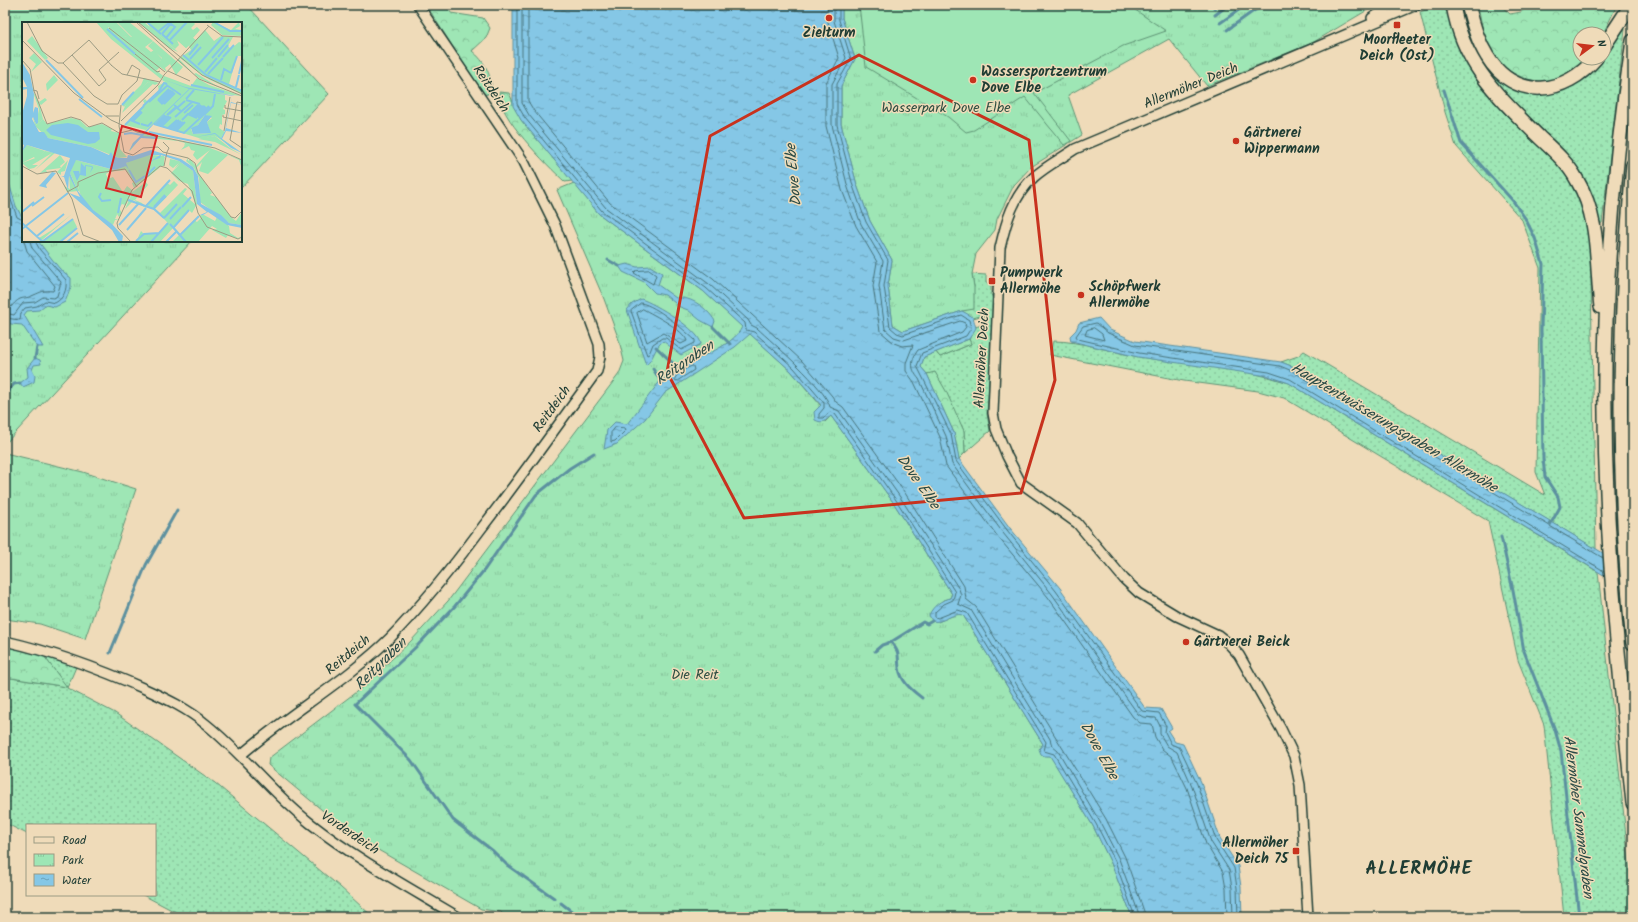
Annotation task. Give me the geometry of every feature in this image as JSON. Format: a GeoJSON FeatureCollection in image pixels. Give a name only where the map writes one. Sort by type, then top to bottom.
{"type":"FeatureCollection","features":[{"type":"Feature","properties":{"kind":"highway"},"geometry":{"type":"LineString","coordinates":[[1453,5],[1464,43],[1472,60],[1492,90],[1563,160],[1578,180],[1588,206],[1596,238],[1599,288],[1606,340]]}},
{"type":"Feature","properties":{"kind":"highway"},"geometry":{"type":"LineString","coordinates":[[1468,5],[1472,21],[1482,46],[1494,66],[1513,82],[1525,87],[1550,88],[1573,80],[1588,66]]}},
{"type":"Feature","properties":{"kind":"highway"},"geometry":{"type":"LineString","coordinates":[[1472,21],[1474,5]]}},
{"type":"Feature","properties":{"kind":"highway"},"geometry":{"type":"LineString","coordinates":[[1612,34],[1631,5]]}},
{"type":"Feature","properties":{"kind":"highway"},"geometry":{"type":"LineString","coordinates":[[1633,40],[1618,158],[1610,249],[1606,340],[1609,533],[1613,599],[1633,803]]}},
{"type":"Feature","properties":{"kind":"highway"},"geometry":{"type":"LineString","coordinates":[[1633,165],[1622,339],[1621,412],[1625,543],[1633,643]]}},
{"type":"Feature","properties":{"kind":"street","name":"Reitdeich"},"geometry":{"type":"LineString","coordinates":[[240,755],[258,740],[343,678],[389,639],[432,594],[511,490],[597,371],[600,356],[599,344],[555,225],[524,162],[418,5]]}},
{"type":"Feature","properties":{"kind":"street","name":"Allermöher Deich"},"geometry":{"type":"LineString","coordinates":[[1354,30],[1392,5]]}},
{"type":"Feature","properties":{"kind":"street","name":"Allermöher Deich"},"geometry":{"type":"LineString","coordinates":[[1308,917],[1300,785],[1294,756],[1282,729],[1239,655],[1218,635],[1177,616],[1139,593],[1124,579],[1077,523],[1021,483],[1007,456],[996,429],[993,413],[1000,248],[1006,222],[1016,198],[1034,176],[1075,149],[1416,5]]}},
{"type":"Feature","properties":{"kind":"street","name":"Vorderdeich"},"geometry":{"type":"LineString","coordinates":[[5,641],[32,648],[115,676],[189,711],[208,725],[240,755],[266,783],[309,823],[359,858],[458,917]]}},
{"type":"Feature","properties":{"kind":"highlighted area"},"geometry":{"type":"Polygon","coordinates":[[[859,55],[1029,140],[1055,380],[1021,493],[744,518],[667,372],[710,136],[859,55]]]}},
{"type":"Feature","properties":{"kind":"green space"},"geometry":{"type":"Polygon","coordinates":[[[5,5],[247,5],[329,94],[242,187],[242,22],[22,22],[22,242],[191,242],[5,444],[5,5]]]}},
{"type":"Feature","properties":{"kind":"green space"},"geometry":{"type":"Polygon","coordinates":[[[426,5],[446,5],[451,13],[483,18],[490,28],[486,38],[472,51],[481,60],[487,70],[491,81],[491,93],[484,95],[426,5]]]}},
{"type":"Feature","properties":{"kind":"green space","name":"Wasserpark Dove Elbe"},"geometry":{"type":"Polygon","coordinates":[[[842,5],[1376,5],[1312,43],[1207,86],[1169,39],[1068,95],[1082,135],[1031,167],[1014,185],[997,219],[995,230],[976,254],[972,274],[974,287],[974,309],[962,311],[903,331],[893,325],[888,286],[892,260],[870,221],[857,185],[841,124],[841,86],[855,59],[842,18],[842,5]]]}},
{"type":"Feature","properties":{"kind":"green space","name":"Wassersportzentrum Dove Elbe"},"geometry":{"type":"Polygon","coordinates":[[[859,5],[1128,5],[1166,31],[1123,46],[1034,93],[1071,141],[1064,145],[1025,97],[974,130],[966,132],[948,117],[866,67],[859,5]]]}},
{"type":"Feature","properties":{"kind":"green space"},"geometry":{"type":"Polygon","coordinates":[[[1457,5],[1461,5],[1468,31],[1477,54],[1492,73],[1514,88],[1525,91],[1545,93],[1588,66],[1612,66],[1612,42],[1626,21],[1602,223],[1600,224],[1594,203],[1486,74],[1471,48],[1457,5]]]}},
{"type":"Feature","properties":{"kind":"green space"},"geometry":{"type":"Polygon","coordinates":[[[1478,5],[1500,5],[1510,14],[1521,12],[1529,5],[1617,5],[1607,26],[1572,26],[1572,66],[1578,66],[1565,77],[1556,80],[1530,80],[1513,73],[1506,68],[1499,62],[1491,50],[1485,38],[1478,5]]]}},
{"type":"Feature","properties":{"kind":"green space"},"geometry":{"type":"Polygon","coordinates":[[[1438,6],[1448,12],[1481,84],[1504,113],[1567,172],[1580,198],[1590,229],[1596,549],[1294,367],[1281,362],[1298,356],[1304,351],[1545,495],[1536,472],[1540,268],[1522,220],[1456,146],[1445,112],[1420,12],[1438,6]]]}},
{"type":"Feature","properties":{"kind":"green space"},"geometry":{"type":"Polygon","coordinates":[[[499,92],[509,93],[521,120],[572,181],[565,182],[524,140],[506,114],[499,92]]]}},
{"type":"Feature","properties":{"kind":"green space","name":"Die Reit"},"geometry":{"type":"Polygon","coordinates":[[[574,183],[599,214],[703,291],[791,371],[821,406],[825,422],[831,416],[893,502],[952,594],[950,598],[943,600],[938,622],[959,613],[963,615],[1043,744],[1039,749],[1050,755],[1093,826],[1111,863],[1132,917],[506,917],[501,912],[481,909],[352,835],[268,765],[269,758],[360,689],[410,642],[448,601],[619,374],[624,361],[619,340],[604,299],[557,190],[574,183]]]}},
{"type":"Feature","properties":{"kind":"green space"},"geometry":{"type":"Polygon","coordinates":[[[972,274],[986,275],[986,283],[991,284],[991,294],[994,302],[987,414],[990,431],[965,453],[964,431],[935,373],[927,374],[921,367],[924,357],[936,352],[940,357],[971,344],[969,339],[975,327],[986,324],[984,315],[973,318],[962,311],[974,287],[972,274]]]}},
{"type":"Feature","properties":{"kind":"green space"},"geometry":{"type":"Polygon","coordinates":[[[1633,303],[1633,485],[1630,440],[1630,394],[1633,303]]]}},
{"type":"Feature","properties":{"kind":"green space"},"geometry":{"type":"Polygon","coordinates":[[[969,339],[971,344],[940,357],[936,352],[969,339]]]}},
{"type":"Feature","properties":{"kind":"green space"},"geometry":{"type":"Polygon","coordinates":[[[1053,341],[1075,343],[1139,357],[1252,373],[1289,383],[1598,572],[1633,902],[1633,917],[1564,917],[1544,725],[1518,660],[1488,521],[1284,398],[1258,391],[1184,381],[1050,355],[1053,341]]]}},
{"type":"Feature","properties":{"kind":"green space"},"geometry":{"type":"Polygon","coordinates":[[[935,372],[946,391],[964,431],[965,453],[959,459],[954,433],[927,374],[935,372]]]}},
{"type":"Feature","properties":{"kind":"green space"},"geometry":{"type":"Polygon","coordinates":[[[5,453],[83,472],[136,489],[85,639],[40,624],[5,619],[5,453]]]}},
{"type":"Feature","properties":{"kind":"green space"},"geometry":{"type":"Polygon","coordinates":[[[5,646],[44,656],[67,687],[5,677],[5,646]]]}},
{"type":"Feature","properties":{"kind":"green space"},"geometry":{"type":"Polygon","coordinates":[[[44,656],[76,667],[67,688],[115,713],[215,783],[340,887],[373,917],[185,917],[145,896],[156,896],[156,824],[26,824],[26,834],[5,823],[5,677],[66,687],[44,656]]]}},
{"type":"Feature","properties":{"kind":"water","name":"Dove Elbe"},"geometry":{"type":"Polygon","coordinates":[[[513,5],[842,5],[842,18],[855,59],[841,86],[841,124],[857,185],[870,221],[892,260],[888,286],[893,325],[903,331],[962,311],[973,317],[976,328],[969,339],[924,357],[921,367],[927,374],[954,433],[959,459],[1010,528],[1060,588],[1145,708],[1161,709],[1172,728],[1168,731],[1175,742],[1183,744],[1201,782],[1220,838],[1238,866],[1241,887],[1242,917],[1132,917],[1111,863],[1093,826],[1050,756],[1044,756],[1041,754],[1039,749],[1043,744],[963,615],[955,615],[940,621],[932,621],[929,615],[935,606],[943,600],[950,598],[952,594],[893,502],[831,416],[820,422],[815,420],[814,412],[821,405],[791,371],[750,334],[735,347],[665,393],[645,419],[617,444],[604,449],[607,430],[615,422],[627,424],[661,380],[679,368],[723,346],[737,334],[742,327],[703,291],[599,214],[521,120],[513,106],[513,5]]]}},
{"type":"Feature","properties":{"kind":"water"},"geometry":{"type":"Polygon","coordinates":[[[5,170],[16,206],[22,217],[22,242],[39,242],[59,268],[71,278],[71,287],[65,302],[55,307],[45,305],[39,310],[27,311],[24,315],[43,347],[37,347],[22,325],[11,324],[5,321],[5,170]]]}},
{"type":"Feature","properties":{"kind":"water"},"geometry":{"type":"Polygon","coordinates":[[[627,264],[637,267],[650,266],[662,273],[658,285],[676,298],[693,301],[703,307],[715,321],[713,327],[700,320],[688,310],[680,307],[665,295],[655,293],[644,282],[623,272],[619,266],[627,264]]]}},
{"type":"Feature","properties":{"kind":"water"},"geometry":{"type":"Polygon","coordinates":[[[641,299],[676,318],[699,338],[701,344],[681,355],[663,341],[649,363],[646,365],[627,310],[632,304],[641,299]]]}},
{"type":"Feature","properties":{"kind":"water","name":"Hauptentwässerungsgraben Allermöhe"},"geometry":{"type":"Polygon","coordinates":[[[1099,318],[1110,330],[1135,341],[1281,362],[1294,367],[1633,571],[1633,593],[1289,383],[1268,376],[1138,357],[1071,341],[1070,336],[1076,330],[1079,323],[1099,318]]]}},
{"type":"Feature","properties":{"kind":"water"},"geometry":{"type":"Polygon","coordinates":[[[35,358],[40,360],[41,364],[34,365],[32,370],[35,376],[34,382],[23,387],[20,383],[28,377],[27,368],[35,358]]]}},
{"type":"Feature","properties":{"kind":"waterway"},"geometry":{"type":"LineString","coordinates":[[1214,8],[1218,5]]}},
{"type":"Feature","properties":{"kind":"waterway"},"geometry":{"type":"LineString","coordinates":[[1215,15],[1228,5]]}},
{"type":"Feature","properties":{"kind":"waterway"},"geometry":{"type":"LineString","coordinates":[[1220,23],[1246,5]]}},
{"type":"Feature","properties":{"kind":"waterway"},"geometry":{"type":"LineString","coordinates":[[1227,30],[1255,10],[1269,5]]}},
{"type":"Feature","properties":{"kind":"waterway"},"geometry":{"type":"LineString","coordinates":[[1444,90],[1461,143],[1513,201],[1525,218],[1535,238],[1543,264],[1541,329],[1543,459],[1545,477],[1558,497],[1560,507],[1550,525]]}},
{"type":"Feature","properties":{"kind":"waterway"},"geometry":{"type":"LineString","coordinates":[[608,260],[619,266]]}},
{"type":"Feature","properties":{"kind":"waterway"},"geometry":{"type":"LineString","coordinates":[[713,327],[730,344]]}},
{"type":"Feature","properties":{"kind":"waterway"},"geometry":{"type":"LineString","coordinates":[[35,358],[37,347]]}},
{"type":"Feature","properties":{"kind":"waterway"},"geometry":{"type":"LineString","coordinates":[[656,347],[681,371]]}},
{"type":"Feature","properties":{"kind":"waterway"},"geometry":{"type":"LineString","coordinates":[[653,369],[662,383]]}},
{"type":"Feature","properties":{"kind":"waterway"},"geometry":{"type":"LineString","coordinates":[[8,391],[14,384],[20,383]]}},
{"type":"Feature","properties":{"kind":"waterway","name":"Reitgraben"},"geometry":{"type":"LineString","coordinates":[[554,898],[507,865],[493,851],[453,820],[411,760],[355,704],[418,645],[455,606],[485,569],[536,495],[570,468],[594,453]]}},
{"type":"Feature","properties":{"kind":"waterway"},"geometry":{"type":"LineString","coordinates":[[110,653],[146,565],[177,510]]}},
{"type":"Feature","properties":{"kind":"waterway","name":"Allermöher Sammelgraben"},"geometry":{"type":"LineString","coordinates":[[1501,537],[1513,590],[1524,651],[1555,730],[1561,751],[1579,917]]}},
{"type":"Feature","properties":{"kind":"waterway"},"geometry":{"type":"LineString","coordinates":[[875,651],[882,645],[891,642],[923,622],[927,624],[932,621]]}},
{"type":"Feature","properties":{"kind":"waterway"},"geometry":{"type":"LineString","coordinates":[[891,642],[898,654],[899,668],[902,677],[914,692],[922,698]]}},
{"type":"Feature","properties":{"kind":"waterway"},"geometry":{"type":"LineString","coordinates":[[561,903],[579,917]]}},
{"type":"Feature","properties":{"kind":"place","name":"Zielturm"},"geometry":{"type":"Point","coordinates":[829,18]}},
{"type":"Feature","properties":{"kind":"place","name":"Moorfleeter Deich (Ost)"},"geometry":{"type":"Point","coordinates":[1397,25]}},
{"type":"Feature","properties":{"kind":"place","name":"Wassersportzentrum Dove Elbe"},"geometry":{"type":"Point","coordinates":[973,80]}},
{"type":"Feature","properties":{"kind":"place","name":"Gärtnerei Wippermann"},"geometry":{"type":"Point","coordinates":[1236,141]}},
{"type":"Feature","properties":{"kind":"place","name":"Pumpwerk Allermöhe"},"geometry":{"type":"Point","coordinates":[992,281]}},
{"type":"Feature","properties":{"kind":"place","name":"Schöpfwerk Allermöhe"},"geometry":{"type":"Point","coordinates":[1081,295]}},
{"type":"Feature","properties":{"kind":"place","name":"Gärtnerei Beick"},"geometry":{"type":"Point","coordinates":[1186,642]}},
{"type":"Feature","properties":{"kind":"place","name":"Allermöher Deich 75"},"geometry":{"type":"Point","coordinates":[1296,851]}},
{"type":"Feature","properties":{"kind":"district","name":"ALLERMÖHE"},"geometry":{"type":"Point","coordinates":[1419,869]}}]}
